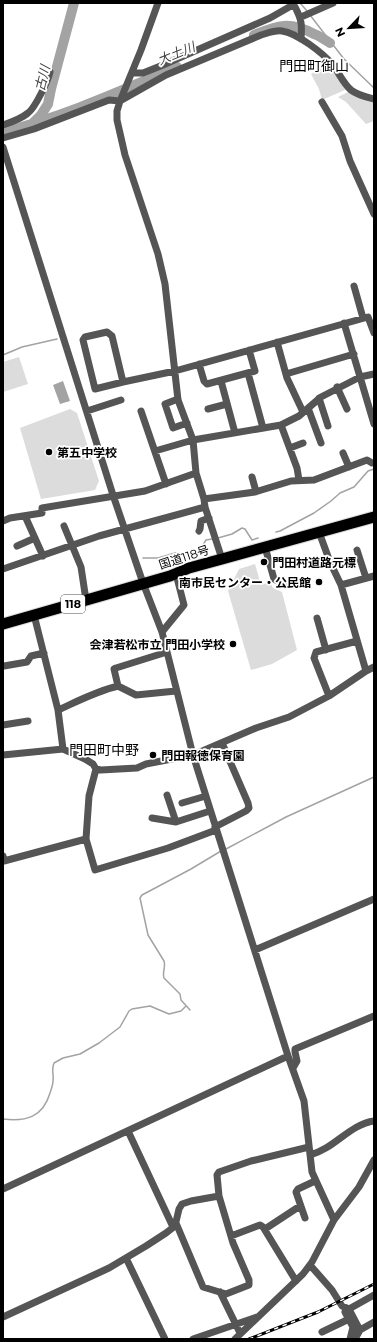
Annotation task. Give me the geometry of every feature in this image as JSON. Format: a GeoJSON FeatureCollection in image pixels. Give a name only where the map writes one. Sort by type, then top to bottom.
{"type":"FeatureCollection","features":[{"type":"Feature","properties":{"kind":"highway","name":"国道118号"},"geometry":{"type":"LineString","coordinates":[[3,624],[176,574],[222,558],[374,517]]}},
{"type":"Feature","properties":{"kind":"street"},"geometry":{"type":"LineString","coordinates":[[158,3],[120,101],[117,111],[117,120],[120,137],[158,254],[165,284],[178,399],[193,440],[196,473],[205,507],[222,558]]}},
{"type":"Feature","properties":{"kind":"street"},"geometry":{"type":"LineString","coordinates":[[301,17],[333,3]]}},
{"type":"Feature","properties":{"kind":"street"},"geometry":{"type":"LineString","coordinates":[[132,73],[143,73],[162,65],[270,18],[291,6],[298,5],[302,24],[301,39]]}},
{"type":"Feature","properties":{"kind":"street"},"geometry":{"type":"LineString","coordinates":[[3,138],[34,129],[109,100],[120,101],[166,75],[261,35],[275,31],[282,31],[291,34],[324,54],[353,91],[374,99]]}},
{"type":"Feature","properties":{"kind":"street"},"geometry":{"type":"LineString","coordinates":[[3,125],[22,118],[30,112],[50,72]]}},
{"type":"Feature","properties":{"kind":"street"},"geometry":{"type":"LineString","coordinates":[[322,102],[342,136],[350,161],[374,214]]}},
{"type":"Feature","properties":{"kind":"street"},"geometry":{"type":"LineString","coordinates":[[3,147],[113,495],[143,583],[162,632],[193,755],[288,1056],[304,1101],[312,1172],[334,1220]]}},
{"type":"Feature","properties":{"kind":"street"},"geometry":{"type":"LineString","coordinates":[[354,286],[363,318]]}},
{"type":"Feature","properties":{"kind":"street"},"geometry":{"type":"LineString","coordinates":[[123,382],[112,336],[107,332],[85,337],[83,340],[95,389],[175,371],[363,318],[368,317],[374,333]]}},
{"type":"Feature","properties":{"kind":"street"},"geometry":{"type":"LineString","coordinates":[[344,323],[374,424]]}},
{"type":"Feature","properties":{"kind":"street"},"geometry":{"type":"LineString","coordinates":[[277,342],[287,378],[306,410],[321,443]]}},
{"type":"Feature","properties":{"kind":"street"},"geometry":{"type":"LineString","coordinates":[[199,364],[206,384],[221,381],[255,371],[249,350]]}},
{"type":"Feature","properties":{"kind":"street"},"geometry":{"type":"LineString","coordinates":[[286,374],[354,354]]}},
{"type":"Feature","properties":{"kind":"street"},"geometry":{"type":"LineString","coordinates":[[248,373],[263,428]]}},
{"type":"Feature","properties":{"kind":"street"},"geometry":{"type":"LineString","coordinates":[[155,451],[193,440],[281,425],[292,420],[319,398],[337,387],[360,377],[374,374]]}},
{"type":"Feature","properties":{"kind":"street"},"geometry":{"type":"LineString","coordinates":[[221,381],[235,433]]}},
{"type":"Feature","properties":{"kind":"street"},"geometry":{"type":"LineString","coordinates":[[337,387],[347,409]]}},
{"type":"Feature","properties":{"kind":"street"},"geometry":{"type":"LineString","coordinates":[[319,398],[328,426]]}},
{"type":"Feature","properties":{"kind":"street"},"geometry":{"type":"LineString","coordinates":[[178,399],[165,404],[174,428],[187,424]]}},
{"type":"Feature","properties":{"kind":"street"},"geometry":{"type":"LineString","coordinates":[[87,411],[121,400]]}},
{"type":"Feature","properties":{"kind":"street"},"geometry":{"type":"LineString","coordinates":[[208,409],[227,404]]}},
{"type":"Feature","properties":{"kind":"street"},"geometry":{"type":"LineString","coordinates":[[141,411],[166,484]]}},
{"type":"Feature","properties":{"kind":"street"},"geometry":{"type":"LineString","coordinates":[[281,425],[297,468],[299,480]]}},
{"type":"Feature","properties":{"kind":"street"},"geometry":{"type":"LineString","coordinates":[[290,448],[303,443]]}},
{"type":"Feature","properties":{"kind":"street"},"geometry":{"type":"LineString","coordinates":[[344,452],[349,467]]}},
{"type":"Feature","properties":{"kind":"street"},"geometry":{"type":"LineString","coordinates":[[204,499],[255,492],[291,480],[314,480],[367,460],[374,463]]}},
{"type":"Feature","properties":{"kind":"street"},"geometry":{"type":"LineString","coordinates":[[3,521],[42,513],[42,508],[113,495],[145,491],[196,473]]}},
{"type":"Feature","properties":{"kind":"street"},"geometry":{"type":"LineString","coordinates":[[252,477],[254,480],[255,492]]}},
{"type":"Feature","properties":{"kind":"street"},"geometry":{"type":"LineString","coordinates":[[3,569],[99,536],[205,507]]}},
{"type":"Feature","properties":{"kind":"street"},"geometry":{"type":"LineString","coordinates":[[25,516],[43,556]]}},
{"type":"Feature","properties":{"kind":"street"},"geometry":{"type":"LineString","coordinates":[[199,531],[200,521],[209,518]]}},
{"type":"Feature","properties":{"kind":"street"},"geometry":{"type":"LineString","coordinates":[[64,526],[81,567],[86,600]]}},
{"type":"Feature","properties":{"kind":"street"},"geometry":{"type":"LineString","coordinates":[[319,532],[330,562],[341,585],[366,671]]}},
{"type":"Feature","properties":{"kind":"street"},"geometry":{"type":"LineString","coordinates":[[17,546],[35,538]]}},
{"type":"Feature","properties":{"kind":"street"},"geometry":{"type":"LineString","coordinates":[[265,547],[274,579],[277,582],[287,584]]}},
{"type":"Feature","properties":{"kind":"street"},"geometry":{"type":"LineString","coordinates":[[357,550],[374,585]]}},
{"type":"Feature","properties":{"kind":"street"},"geometry":{"type":"LineString","coordinates":[[162,632],[184,605],[176,574]]}},
{"type":"Feature","properties":{"kind":"street"},"geometry":{"type":"LineString","coordinates":[[341,585],[370,577]]}},
{"type":"Feature","properties":{"kind":"street"},"geometry":{"type":"LineString","coordinates":[[34,615],[58,710],[63,748]]}},
{"type":"Feature","properties":{"kind":"street"},"geometry":{"type":"LineString","coordinates":[[317,618],[326,650]]}},
{"type":"Feature","properties":{"kind":"street"},"geometry":{"type":"LineString","coordinates":[[329,696],[314,658],[316,652],[357,641]]}},
{"type":"Feature","properties":{"kind":"street"},"geometry":{"type":"LineString","coordinates":[[118,686],[114,669],[167,652]]}},
{"type":"Feature","properties":{"kind":"street"},"geometry":{"type":"LineString","coordinates":[[4,666],[27,662],[31,656],[44,653]]}},
{"type":"Feature","properties":{"kind":"street"},"geometry":{"type":"LineString","coordinates":[[96,769],[137,768],[146,764],[193,755],[256,728],[289,717],[329,696],[374,667]]}},
{"type":"Feature","properties":{"kind":"street"},"geometry":{"type":"LineString","coordinates":[[58,710],[95,693],[118,686],[136,695],[176,691]]}},
{"type":"Feature","properties":{"kind":"street"},"geometry":{"type":"LineString","coordinates":[[3,725],[28,721]]}},
{"type":"Feature","properties":{"kind":"street"},"geometry":{"type":"LineString","coordinates":[[3,755],[63,748],[93,764],[96,769],[89,796],[86,839],[95,870],[168,848],[216,829],[249,808],[222,743]]}},
{"type":"Feature","properties":{"kind":"street"},"geometry":{"type":"LineString","coordinates":[[167,795],[176,822]]}},
{"type":"Feature","properties":{"kind":"street"},"geometry":{"type":"LineString","coordinates":[[182,804],[206,796]]}},
{"type":"Feature","properties":{"kind":"street"},"geometry":{"type":"LineString","coordinates":[[152,818],[176,822],[210,811]]}},
{"type":"Feature","properties":{"kind":"street"},"geometry":{"type":"LineString","coordinates":[[3,856],[4,861],[86,839]]}},
{"type":"Feature","properties":{"kind":"street"},"geometry":{"type":"LineString","coordinates":[[255,950],[374,900]]}},
{"type":"Feature","properties":{"kind":"street"},"geometry":{"type":"LineString","coordinates":[[293,1068],[297,1061],[295,1049],[374,1016]]}},
{"type":"Feature","properties":{"kind":"street"},"geometry":{"type":"LineString","coordinates":[[3,1189],[288,1056]]}},
{"type":"Feature","properties":{"kind":"street"},"geometry":{"type":"LineString","coordinates":[[310,1155],[325,1149],[363,1123],[374,1121]]}},
{"type":"Feature","properties":{"kind":"street"},"geometry":{"type":"LineString","coordinates":[[128,1131],[175,1225],[203,1287],[229,1293],[249,1285],[250,1282],[231,1236],[219,1196],[218,1172],[251,1161],[309,1147]]}},
{"type":"Feature","properties":{"kind":"street"},"geometry":{"type":"LineString","coordinates":[[238,1336],[296,1281],[310,1265],[334,1220],[359,1187],[374,1160]]}},
{"type":"Feature","properties":{"kind":"street"},"geometry":{"type":"LineString","coordinates":[[305,1218],[296,1192],[298,1189],[315,1181]]}},
{"type":"Feature","properties":{"kind":"street"},"geometry":{"type":"LineString","coordinates":[[3,1317],[126,1258],[157,1239],[175,1225],[179,1209],[182,1204],[219,1196]]}},
{"type":"Feature","properties":{"kind":"street"},"geometry":{"type":"LineString","coordinates":[[265,1229],[300,1206]]}},
{"type":"Feature","properties":{"kind":"street"},"geometry":{"type":"LineString","coordinates":[[231,1236],[260,1225],[265,1229],[296,1281]]}},
{"type":"Feature","properties":{"kind":"street"},"geometry":{"type":"LineString","coordinates":[[126,1258],[165,1339]]}},
{"type":"Feature","properties":{"kind":"street"},"geometry":{"type":"LineString","coordinates":[[310,1265],[327,1284],[342,1306],[347,1308],[360,1330]]}},
{"type":"Feature","properties":{"kind":"street"},"geometry":{"type":"LineString","coordinates":[[220,1292],[235,1323],[238,1336]]}},
{"type":"Feature","properties":{"kind":"street"},"geometry":{"type":"LineString","coordinates":[[347,1308],[374,1295]]}},
{"type":"Feature","properties":{"kind":"street"},"geometry":{"type":"LineString","coordinates":[[347,1308],[349,1319],[353,1327],[350,1339]]}},
{"type":"Feature","properties":{"kind":"street"},"geometry":{"type":"LineString","coordinates":[[193,1339],[235,1323],[257,1317]]}},
{"type":"Feature","properties":{"kind":"street"},"geometry":{"type":"LineString","coordinates":[[322,1332],[349,1319]]}},
{"type":"Feature","properties":{"kind":"street"},"geometry":{"type":"LineString","coordinates":[[355,1339],[360,1330],[374,1322]]}},
{"type":"Feature","properties":{"kind":"shaded area"},"geometry":{"type":"Polygon","coordinates":[[[329,64],[347,89],[322,100],[319,89],[311,74],[329,64]]]}},
{"type":"Feature","properties":{"kind":"shaded area"},"geometry":{"type":"Polygon","coordinates":[[[350,91],[374,101],[374,121],[366,124],[346,102],[338,97],[350,91]]]}},
{"type":"Feature","properties":{"kind":"shaded area"},"geometry":{"type":"Polygon","coordinates":[[[19,357],[28,384],[3,392],[3,362],[19,357]]]}},
{"type":"Feature","properties":{"kind":"shaded area"},"geometry":{"type":"Polygon","coordinates":[[[63,381],[70,401],[60,404],[53,385],[63,381]]]}},
{"type":"Feature","properties":{"kind":"shaded area"},"geometry":{"type":"Polygon","coordinates":[[[70,409],[77,413],[99,481],[95,490],[41,499],[20,428],[70,409]]]}},
{"type":"Feature","properties":{"kind":"shaded area"},"geometry":{"type":"Polygon","coordinates":[[[255,564],[261,585],[270,582],[273,588],[282,592],[297,650],[272,664],[251,670],[228,591],[239,569],[255,564]]]}},
{"type":"Feature","properties":{"kind":"waterway","name":"古川"},"geometry":{"type":"LineString","coordinates":[[32,124],[41,115],[48,104],[74,3]]}},
{"type":"Feature","properties":{"kind":"waterway"},"geometry":{"type":"LineString","coordinates":[[300,3],[308,12]]}},
{"type":"Feature","properties":{"kind":"waterway"},"geometry":{"type":"LineString","coordinates":[[310,15],[344,59],[374,88]]}},
{"type":"Feature","properties":{"kind":"waterway","name":"大土川"},"geometry":{"type":"LineString","coordinates":[[254,35],[277,27],[291,26],[306,30],[330,43]]}},
{"type":"Feature","properties":{"kind":"waterway","name":"大土川"},"geometry":{"type":"LineString","coordinates":[[3,132],[69,111],[177,67]]}},
{"type":"Feature","properties":{"kind":"waterway"},"geometry":{"type":"LineString","coordinates":[[3,355],[22,347],[57,339]]}},
{"type":"Feature","properties":{"kind":"waterway"},"geometry":{"type":"LineString","coordinates":[[276,532],[314,513],[340,493],[354,487],[368,471],[374,469]]}},
{"type":"Feature","properties":{"kind":"waterway"},"geometry":{"type":"LineString","coordinates":[[218,538],[232,534],[242,528],[245,529],[252,540],[258,538]]}},
{"type":"Feature","properties":{"kind":"waterway"},"geometry":{"type":"LineString","coordinates":[[143,558],[158,558],[175,553],[192,553],[201,548],[206,540],[212,539]]}},
{"type":"Feature","properties":{"kind":"waterway"},"geometry":{"type":"LineString","coordinates":[[226,849],[286,817],[374,777]]}},
{"type":"Feature","properties":{"kind":"waterway"},"geometry":{"type":"LineString","coordinates":[[190,1010],[181,1000],[180,994],[164,978],[164,961],[148,935],[140,898],[142,895],[221,851]]}},
{"type":"Feature","properties":{"kind":"waterway"},"geometry":{"type":"LineString","coordinates":[[3,1119],[19,1120],[38,1113],[47,1101],[53,1083],[54,1063],[63,1058],[80,1054],[99,1043],[120,1027],[129,1011],[132,1009],[150,1006],[169,1014],[181,1011],[186,1006]]}},
{"type":"Feature","properties":{"kind":"railway"},"geometry":{"type":"LineString","coordinates":[[249,1339],[318,1312],[374,1284]]}},
{"type":"Feature","properties":{"kind":"place","name":"第五中学校"},"geometry":{"type":"Point","coordinates":[49,452]}},
{"type":"Feature","properties":{"kind":"place","name":"門田村道路元標"},"geometry":{"type":"Point","coordinates":[264,562]}},
{"type":"Feature","properties":{"kind":"place","name":"南市民センター・公民館"},"geometry":{"type":"Point","coordinates":[319,582]}},
{"type":"Feature","properties":{"kind":"place","name":"会津若松市立 門田小学校"},"geometry":{"type":"Point","coordinates":[233,644]}},
{"type":"Feature","properties":{"kind":"place","name":"門田報徳保育園"},"geometry":{"type":"Point","coordinates":[153,755]}},
{"type":"Feature","properties":{"kind":"district","name":"門田町御山"},"geometry":{"type":"Point","coordinates":[314,66]}},
{"type":"Feature","properties":{"kind":"district","name":"門田町中野"},"geometry":{"type":"Point","coordinates":[104,750]}}]}
